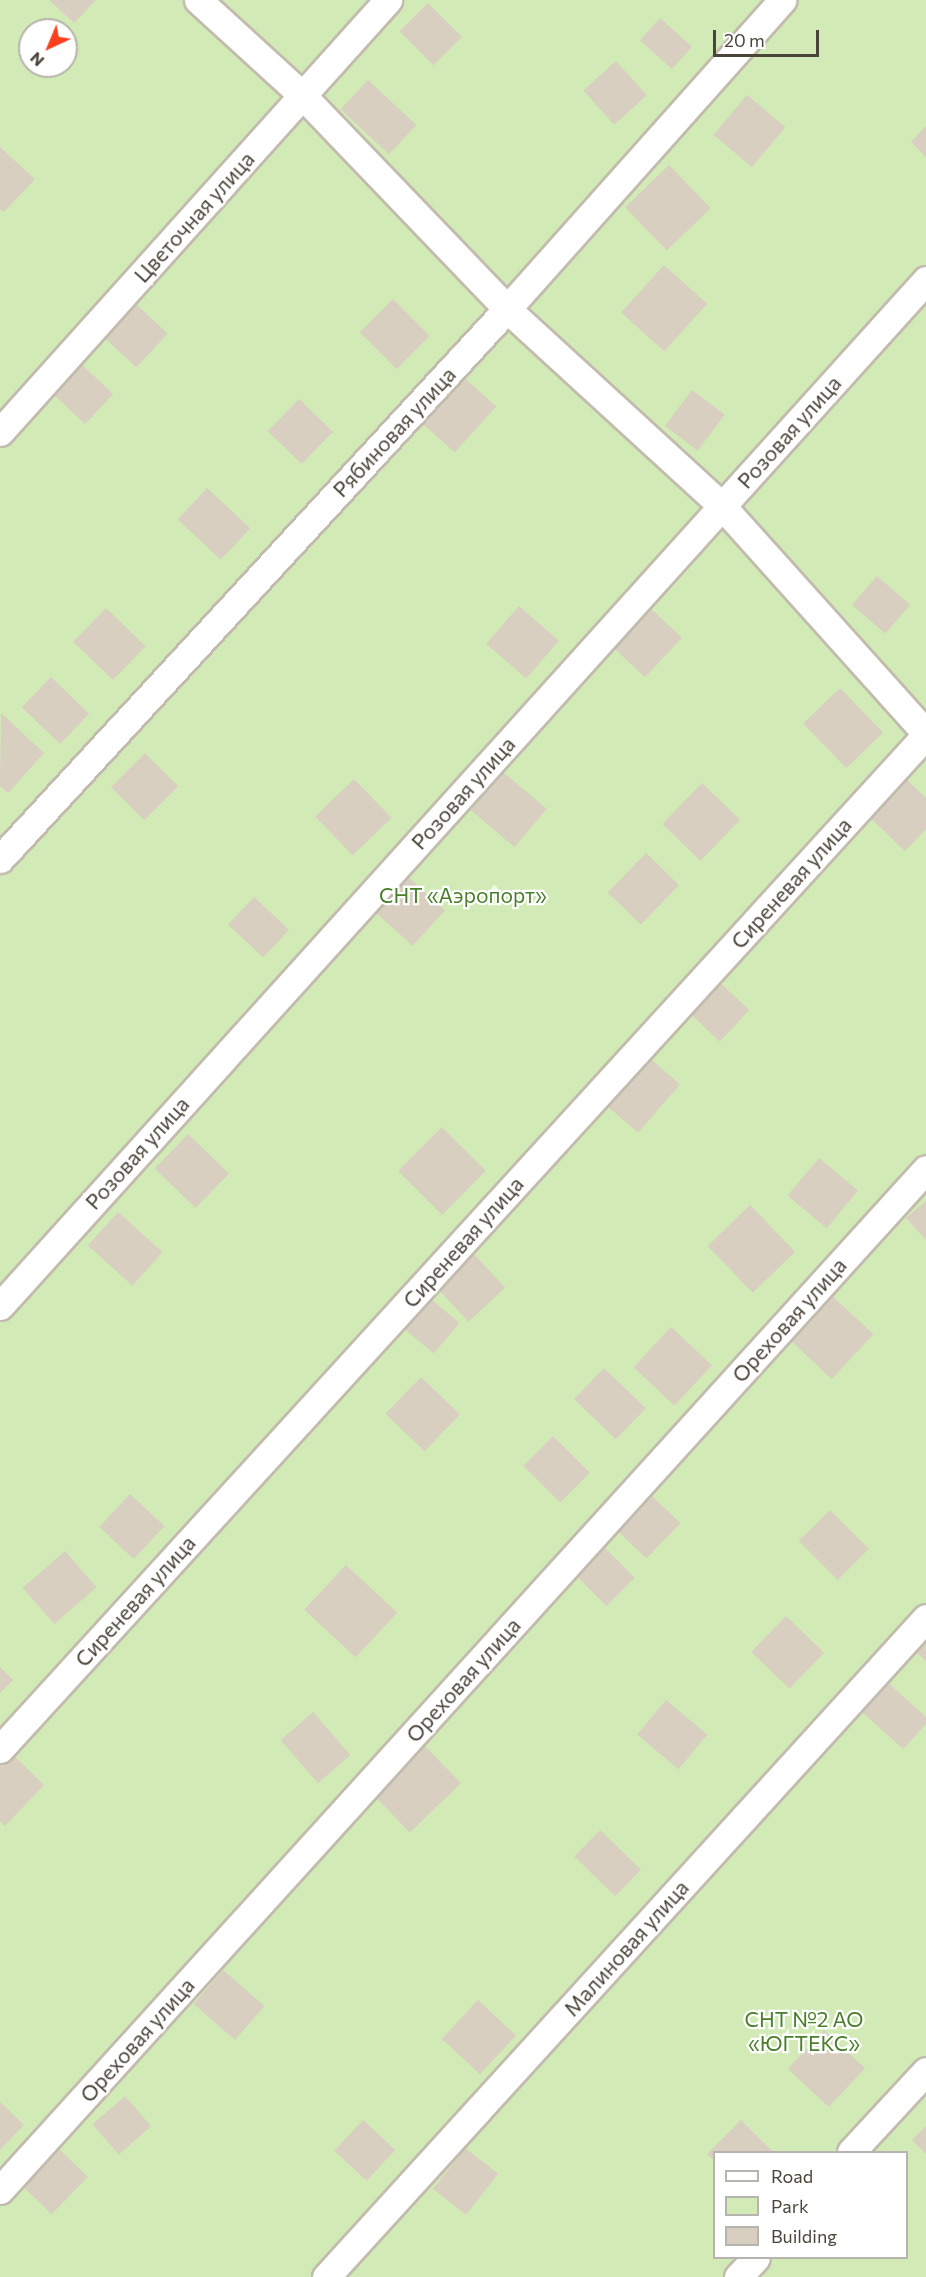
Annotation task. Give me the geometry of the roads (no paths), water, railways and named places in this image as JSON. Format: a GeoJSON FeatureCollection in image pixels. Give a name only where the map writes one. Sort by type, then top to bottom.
{"type":"FeatureCollection","features":[{"type":"Feature","properties":{"kind":"street"},"geometry":{"type":"LineString","coordinates":[[198,0],[303,96],[507,309],[722,506],[926,734]]}},
{"type":"Feature","properties":{"kind":"street","name":"Цветочная улица"},"geometry":{"type":"LineString","coordinates":[[0,432],[388,0]]}},
{"type":"Feature","properties":{"kind":"street","name":"Рябиновая улица"},"geometry":{"type":"LineString","coordinates":[[0,859],[507,309],[782,0]]}},
{"type":"Feature","properties":{"kind":"street","name":"Розовая улица"},"geometry":{"type":"LineString","coordinates":[[0,1306],[926,280]]}},
{"type":"Feature","properties":{"kind":"street","name":"Сиреневая улица"},"geometry":{"type":"LineString","coordinates":[[0,1749],[926,734]]}},
{"type":"Feature","properties":{"kind":"street","name":"Ореховая улица"},"geometry":{"type":"LineString","coordinates":[[0,2190],[926,1169]]}},
{"type":"Feature","properties":{"kind":"street","name":"Малиновая улица"},"geometry":{"type":"LineString","coordinates":[[326,2277],[926,1618]]}},
{"type":"Feature","properties":{"kind":"street"},"geometry":{"type":"LineString","coordinates":[[852,2151],[926,2071]]}},
{"type":"Feature","properties":{"kind":"street"},"geometry":{"type":"LineString","coordinates":[[738,2277],[755,2259]]}},
{"type":"Feature","properties":{"kind":"park label","name":"СНТ «Аэропорт»"},"geometry":{"type":"Point","coordinates":[463,895]}},
{"type":"Feature","properties":{"kind":"park label","name":"СНТ №2 АО «ЮГТЕКС»"},"geometry":{"type":"Point","coordinates":[804,2031]}}]}
